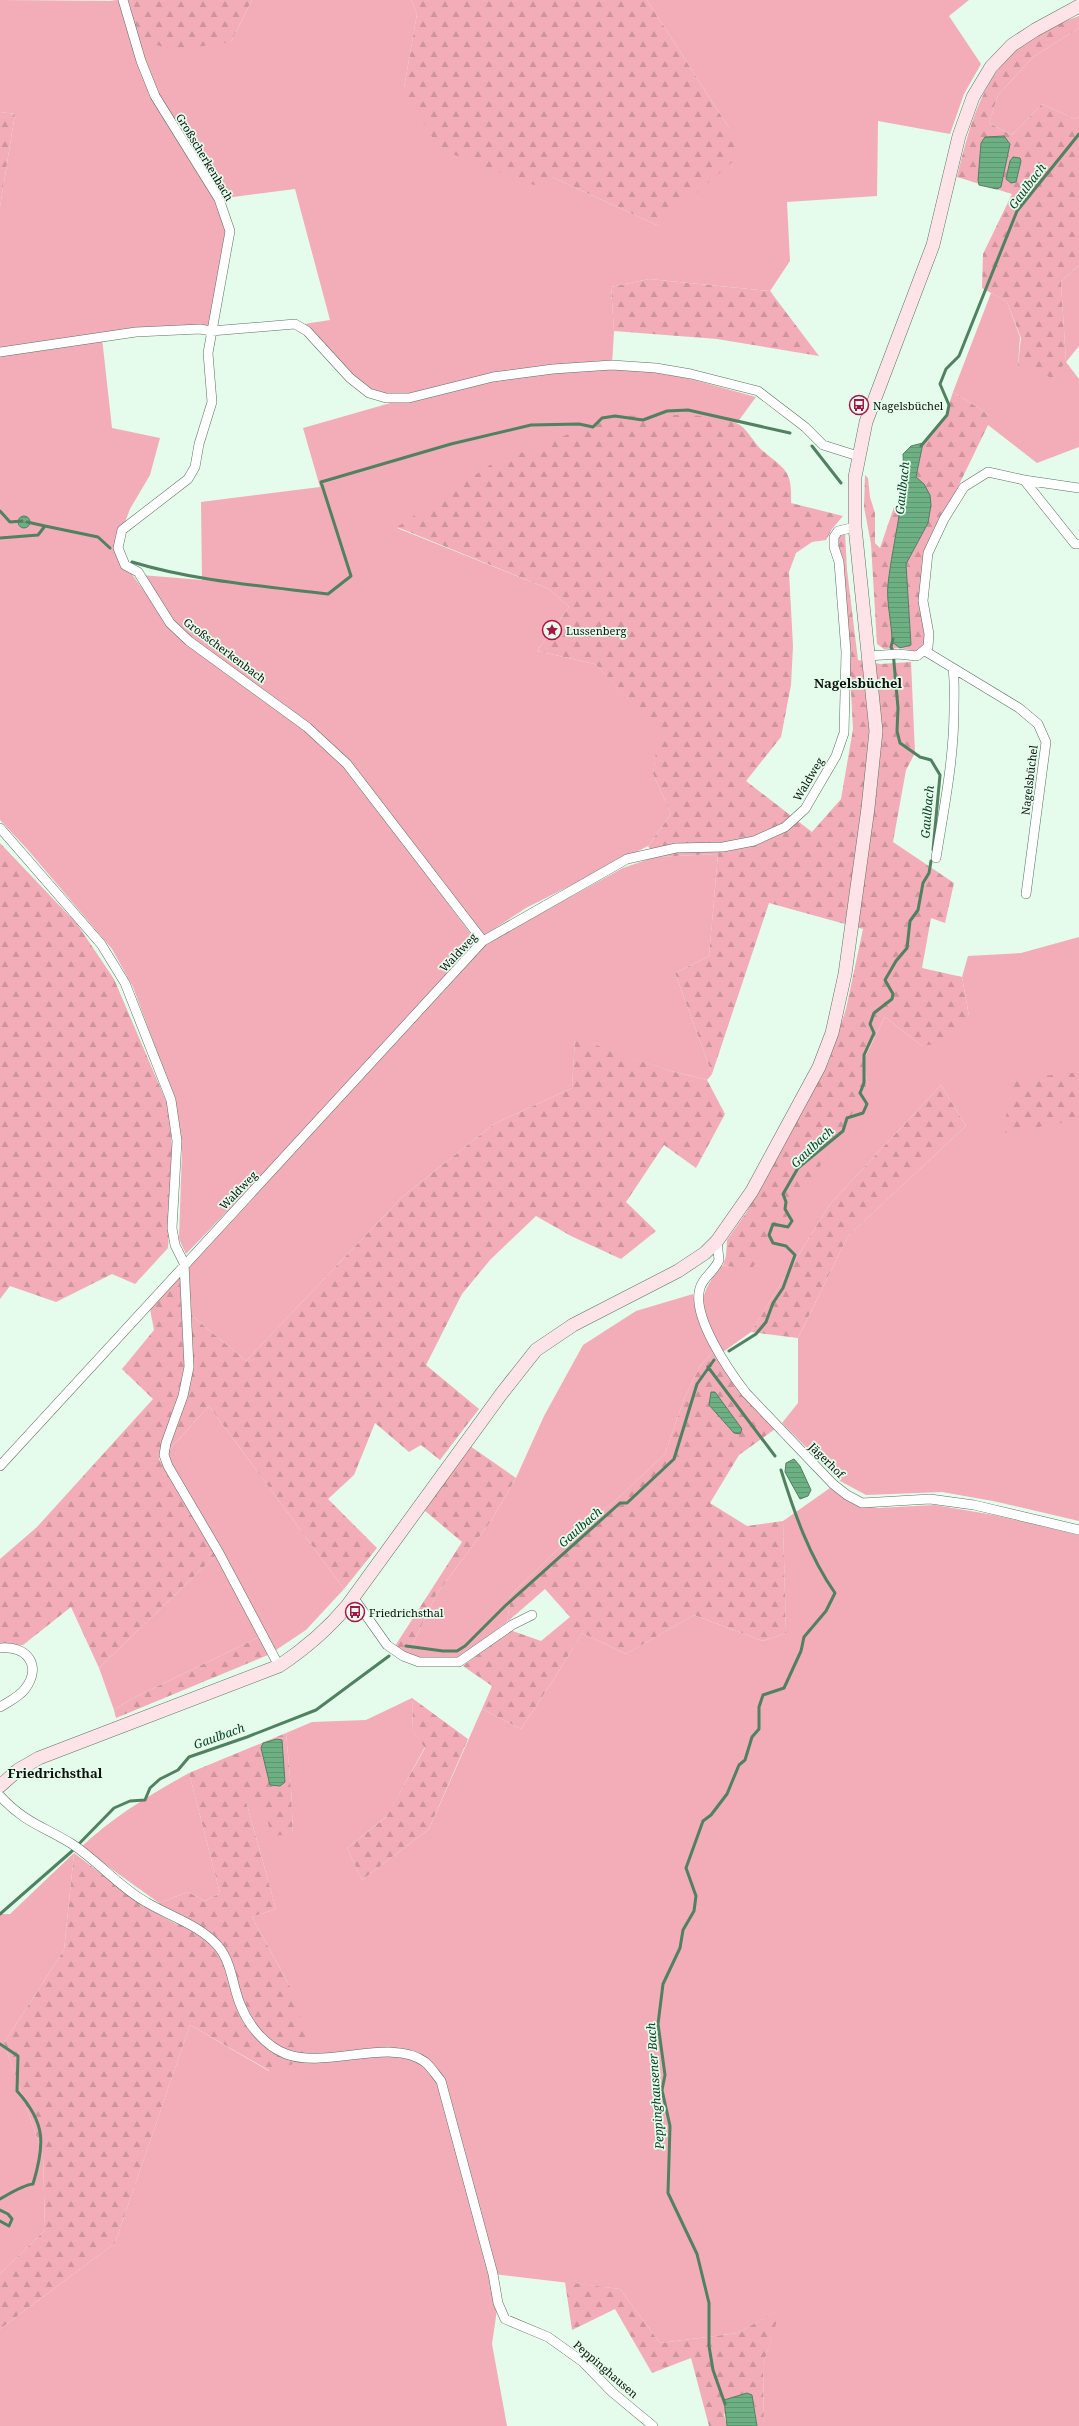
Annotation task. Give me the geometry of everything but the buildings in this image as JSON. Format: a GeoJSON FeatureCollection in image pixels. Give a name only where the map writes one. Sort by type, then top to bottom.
{"type":"FeatureCollection","features":[{"type":"Feature","properties":{"kind":"main road"},"geometry":{"type":"LineString","coordinates":[[0,1786],[18,1770],[39,1758],[279,1666],[305,1649],[330,1627],[536,1350],[568,1328],[682,1268],[717,1241],[740,1210],[769,1160],[819,1067],[832,1034],[845,974],[870,793],[876,731],[855,526],[855,478],[858,456],[871,406],[933,245],[959,136],[973,97],[991,67],[1012,45],[1035,30],[1079,6]]}},
{"type":"Feature","properties":{"kind":"street","name":"Großscherkenbach"},"geometry":{"type":"LineString","coordinates":[[123,0],[141,61],[155,96],[219,199],[230,231],[208,352],[212,402],[194,471],[188,479],[122,530],[118,548],[125,565],[138,572],[170,624],[189,641],[276,703],[307,728],[346,764],[483,941]]}},
{"type":"Feature","properties":{"kind":"street"},"geometry":{"type":"LineString","coordinates":[[0,352],[136,332],[200,329],[211,331],[298,325],[312,336],[350,378],[369,393],[386,398],[410,398],[493,377],[553,369],[612,365],[656,368],[692,374],[758,391],[805,427],[823,445],[858,456]]}},
{"type":"Feature","properties":{"kind":"street"},"geometry":{"type":"LineString","coordinates":[[868,656],[898,654],[917,656],[925,651],[930,641],[923,600],[928,553],[944,519],[964,487],[988,472],[1024,480],[1079,488]]}},
{"type":"Feature","properties":{"kind":"street"},"geometry":{"type":"LineString","coordinates":[[1024,480],[1066,534],[1075,544],[1079,544]]}},
{"type":"Feature","properties":{"kind":"street","name":"Waldweg"},"geometry":{"type":"LineString","coordinates":[[0,1466],[184,1263],[283,1160],[483,941],[627,859],[676,848],[723,847],[754,841],[785,827],[806,809],[836,756],[844,733],[846,652],[839,562],[834,547],[834,537],[838,531],[855,526]]}},
{"type":"Feature","properties":{"kind":"street","name":"Nagelsbüchel"},"geometry":{"type":"LineString","coordinates":[[925,651],[1018,708],[1038,724],[1046,742],[1026,894]]}},
{"type":"Feature","properties":{"kind":"street"},"geometry":{"type":"LineString","coordinates":[[936,858],[949,785],[954,732],[955,681],[953,669]]}},
{"type":"Feature","properties":{"kind":"street"},"geometry":{"type":"LineString","coordinates":[[0,828],[101,944],[125,983],[171,1100],[177,1141],[172,1228],[175,1246],[184,1263],[189,1368],[183,1396],[164,1455],[168,1466],[219,1552],[279,1666]]}},
{"type":"Feature","properties":{"kind":"street","name":"Jägerhof"},"geometry":{"type":"LineString","coordinates":[[717,1241],[719,1260],[704,1280],[698,1296],[698,1305],[706,1326],[734,1378],[746,1393],[847,1495],[862,1503],[930,1499],[974,1505],[1079,1530]]}},
{"type":"Feature","properties":{"kind":"street"},"geometry":{"type":"LineString","coordinates":[[353,1597],[386,1645],[403,1656],[419,1662],[459,1662],[512,1624],[532,1615]]}},
{"type":"Feature","properties":{"kind":"street"},"geometry":{"type":"LineString","coordinates":[[0,1648],[10,1647],[24,1652],[31,1661],[32,1666],[31,1678],[24,1690],[0,1707]]}},
{"type":"Feature","properties":{"kind":"street","name":"Peppinghausen"},"geometry":{"type":"LineString","coordinates":[[0,1796],[16,1813],[73,1845],[144,1901],[203,1933],[217,1945],[227,1959],[240,2005],[250,2024],[274,2048],[286,2054],[313,2058],[400,2052],[425,2062],[441,2081],[494,2274],[500,2311],[505,2319],[548,2337],[583,2362],[612,2392],[653,2426]]}},
{"type":"Feature","properties":{"kind":"green space"},"geometry":{"type":"Polygon","coordinates":[[[0,0],[123,1],[231,42],[252,0],[411,0],[417,14],[404,88],[552,177],[659,226],[729,128],[647,0],[969,0],[949,16],[981,64],[964,94],[950,134],[878,121],[877,196],[787,202],[790,261],[770,291],[649,279],[611,287],[614,331],[612,365],[687,378],[756,397],[737,423],[705,417],[397,528],[549,589],[569,607],[537,651],[595,664],[660,730],[653,774],[671,814],[648,846],[526,908],[483,936],[347,760],[190,639],[172,622],[141,575],[202,580],[201,502],[320,487],[303,428],[408,398],[369,393],[298,325],[330,320],[295,189],[218,199],[230,231],[211,331],[102,338],[112,428],[160,438],[150,475],[130,509],[122,530],[118,548],[125,565],[169,625],[274,705],[346,766],[476,941],[333,1101],[186,1254],[179,1239],[182,1151],[175,1101],[133,987],[112,949],[28,850],[0,820],[0,207],[15,114],[0,112],[0,0]]]}},
{"type":"Feature","properties":{"kind":"green space"},"geometry":{"type":"Polygon","coordinates":[[[110,0],[252,0],[231,42],[175,50],[134,39],[123,2],[110,0]]]}},
{"type":"Feature","properties":{"kind":"green space"},"geometry":{"type":"Polygon","coordinates":[[[411,0],[647,0],[729,128],[739,156],[659,226],[552,177],[534,185],[439,149],[404,88],[417,14],[411,0]]]}},
{"type":"Feature","properties":{"kind":"green space"},"geometry":{"type":"Polygon","coordinates":[[[1079,16],[1079,28],[1033,57],[998,95],[989,123],[1012,135],[1042,104],[1075,119],[1079,117],[1079,265],[1061,282],[1066,362],[1052,378],[1018,365],[1021,338],[1007,302],[982,288],[983,254],[1012,194],[957,177],[975,115],[993,77],[1005,61],[1021,46],[1040,33],[1079,16]]]}},
{"type":"Feature","properties":{"kind":"green space"},"geometry":{"type":"Polygon","coordinates":[[[1079,28],[1079,117],[1075,119],[1042,104],[1012,135],[989,123],[998,95],[1033,57],[1079,28]]]}},
{"type":"Feature","properties":{"kind":"green space"},"geometry":{"type":"Polygon","coordinates":[[[0,112],[15,114],[0,207],[0,112]]]}},
{"type":"Feature","properties":{"kind":"green space"},"geometry":{"type":"Polygon","coordinates":[[[1079,265],[1079,346],[1066,362],[1061,282],[1079,265]]]}},
{"type":"Feature","properties":{"kind":"green space"},"geometry":{"type":"Polygon","coordinates":[[[649,279],[770,291],[819,356],[717,339],[614,331],[611,287],[649,279]]]}},
{"type":"Feature","properties":{"kind":"green space"},"geometry":{"type":"Polygon","coordinates":[[[991,293],[1007,302],[1020,337],[1018,365],[1066,362],[1079,379],[1079,447],[1037,463],[988,425],[988,414],[953,392],[991,293]]]}},
{"type":"Feature","properties":{"kind":"green space"},"geometry":{"type":"Polygon","coordinates":[[[953,392],[988,414],[988,425],[926,553],[925,643],[919,652],[900,648],[884,649],[877,644],[871,544],[864,507],[865,475],[868,478],[870,497],[875,513],[875,543],[880,548],[894,507],[901,505],[892,642],[901,648],[911,645],[906,564],[928,523],[916,477],[923,443],[945,417],[953,392]]]}},
{"type":"Feature","properties":{"kind":"green space"},"geometry":{"type":"Polygon","coordinates":[[[614,416],[693,416],[723,419],[736,423],[744,428],[760,448],[786,472],[790,484],[791,503],[843,516],[832,529],[826,540],[812,542],[796,553],[789,572],[793,646],[791,685],[781,737],[746,781],[812,832],[841,799],[853,729],[846,600],[837,544],[839,536],[845,533],[847,570],[858,660],[880,664],[911,662],[915,753],[906,770],[893,842],[954,883],[945,923],[931,918],[922,968],[962,977],[969,1016],[943,1043],[922,1046],[885,1017],[863,1060],[868,1085],[838,1139],[751,1270],[723,1265],[726,1256],[727,1240],[746,1213],[829,1061],[846,1009],[863,929],[769,903],[712,1074],[675,973],[709,956],[718,854],[655,857],[648,846],[671,814],[653,774],[659,730],[595,664],[537,651],[569,607],[549,589],[397,527],[490,465],[614,416]]]}},
{"type":"Feature","properties":{"kind":"green space"},"geometry":{"type":"Polygon","coordinates":[[[0,843],[77,924],[114,979],[169,1108],[173,1162],[168,1248],[135,1284],[112,1274],[56,1302],[10,1286],[0,1299],[0,843]]]}},
{"type":"Feature","properties":{"kind":"green space"},"geometry":{"type":"Polygon","coordinates":[[[718,854],[709,956],[675,973],[712,1074],[707,1080],[671,1071],[575,1039],[572,1088],[494,1124],[402,1197],[246,1361],[190,1314],[187,1266],[487,943],[623,868],[655,857],[718,854]]]}},
{"type":"Feature","properties":{"kind":"green space"},"geometry":{"type":"Polygon","coordinates":[[[1079,937],[1079,1521],[993,1501],[942,1492],[866,1495],[840,1481],[782,1423],[798,1403],[798,1338],[848,1236],[966,1126],[941,1085],[830,1204],[751,1332],[723,1352],[710,1327],[703,1308],[703,1299],[706,1289],[723,1265],[751,1269],[868,1085],[863,1061],[885,1017],[922,1046],[969,1016],[962,977],[968,956],[1021,953],[1079,937]]]}},
{"type":"Feature","properties":{"kind":"green space"},"geometry":{"type":"Polygon","coordinates":[[[575,1038],[671,1071],[707,1080],[725,1114],[696,1168],[664,1145],[626,1202],[656,1231],[621,1259],[571,1236],[536,1216],[490,1260],[462,1294],[426,1365],[479,1409],[440,1460],[421,1445],[409,1452],[375,1423],[354,1475],[328,1499],[377,1548],[344,1589],[209,1406],[168,1451],[173,1430],[187,1397],[190,1314],[246,1361],[402,1197],[494,1124],[572,1088],[575,1038]]]}},
{"type":"Feature","properties":{"kind":"green space"},"geometry":{"type":"Polygon","coordinates":[[[1067,1073],[1079,1073],[1079,1120],[1003,1133],[1013,1080],[1067,1073]]]}},
{"type":"Feature","properties":{"kind":"green space"},"geometry":{"type":"Polygon","coordinates":[[[941,1085],[966,1126],[848,1236],[798,1338],[751,1332],[830,1204],[941,1085]]]}},
{"type":"Feature","properties":{"kind":"green space"},"geometry":{"type":"Polygon","coordinates":[[[181,1274],[186,1332],[186,1367],[182,1390],[159,1459],[216,1555],[99,1668],[71,1607],[23,1645],[0,1644],[0,1559],[37,1527],[153,1399],[122,1369],[154,1330],[150,1309],[181,1274]]]}},
{"type":"Feature","properties":{"kind":"green space"},"geometry":{"type":"Polygon","coordinates":[[[693,1294],[696,1311],[714,1351],[700,1366],[684,1399],[665,1454],[616,1500],[561,1546],[511,1595],[507,1622],[459,1658],[426,1659],[408,1654],[436,1595],[491,1521],[516,1478],[544,1416],[583,1345],[636,1311],[693,1294]]]}},
{"type":"Feature","properties":{"kind":"green space"},"geometry":{"type":"Polygon","coordinates":[[[714,1351],[720,1362],[742,1392],[775,1429],[739,1455],[710,1503],[747,1526],[783,1521],[786,1633],[763,1641],[694,1615],[626,1654],[582,1633],[521,1729],[482,1709],[492,1686],[463,1666],[510,1630],[541,1641],[570,1617],[545,1589],[507,1622],[511,1595],[561,1546],[616,1500],[665,1454],[684,1399],[700,1366],[714,1351]]]}},
{"type":"Feature","properties":{"kind":"green space"},"geometry":{"type":"Polygon","coordinates":[[[209,1406],[344,1589],[306,1630],[276,1650],[169,1460],[168,1451],[209,1406]]]}},
{"type":"Feature","properties":{"kind":"green space"},"geometry":{"type":"Polygon","coordinates":[[[470,1446],[516,1478],[491,1521],[436,1595],[408,1654],[395,1646],[462,1542],[424,1510],[470,1446]]]}},
{"type":"Feature","properties":{"kind":"green space"},"geometry":{"type":"Polygon","coordinates":[[[830,1488],[854,1504],[878,1508],[935,1505],[994,1515],[1079,1535],[1079,2426],[764,2426],[763,2365],[780,2309],[738,2333],[660,2343],[620,2289],[494,2274],[498,2303],[492,2344],[507,2426],[0,2426],[0,2329],[115,2243],[190,2025],[269,2071],[289,1985],[252,1917],[276,1909],[246,1801],[261,1801],[293,1834],[286,1733],[312,1722],[366,1720],[412,1698],[413,1731],[425,1747],[387,1816],[347,1848],[362,1880],[429,1829],[482,1709],[521,1729],[582,1633],[626,1654],[694,1615],[763,1641],[786,1633],[783,1521],[830,1488]]]}},
{"type":"Feature","properties":{"kind":"green space"},"geometry":{"type":"Polygon","coordinates":[[[216,1555],[259,1637],[133,1698],[114,1710],[99,1668],[216,1555]]]}},
{"type":"Feature","properties":{"kind":"green space"},"geometry":{"type":"Polygon","coordinates":[[[259,1637],[268,1655],[116,1718],[114,1710],[133,1698],[259,1637]]]}},
{"type":"Feature","properties":{"kind":"green space"},"geometry":{"type":"Polygon","coordinates":[[[412,1698],[468,1739],[429,1829],[362,1880],[347,1848],[386,1817],[425,1748],[413,1731],[412,1698]]]}},
{"type":"Feature","properties":{"kind":"green space"},"geometry":{"type":"Polygon","coordinates":[[[286,1733],[293,1834],[272,1836],[261,1801],[246,1801],[276,1909],[252,1917],[289,1985],[313,2058],[270,2071],[190,2025],[115,2243],[0,2329],[0,2274],[45,2230],[43,2155],[4,2043],[64,1950],[74,1853],[142,1905],[178,1925],[159,1903],[188,1892],[205,1901],[220,1893],[189,1773],[286,1733]]]}},
{"type":"Feature","properties":{"kind":"green space"},"geometry":{"type":"Polygon","coordinates":[[[189,1773],[220,1893],[205,1901],[188,1892],[159,1903],[81,1847],[106,1825],[119,1816],[146,1798],[189,1773]]]}},
{"type":"Feature","properties":{"kind":"green space"},"geometry":{"type":"Polygon","coordinates":[[[74,1853],[64,1950],[4,2043],[43,2155],[45,2230],[0,2274],[0,1914],[10,1914],[74,1853]]]}},
{"type":"Feature","properties":{"kind":"green space"},"geometry":{"type":"Polygon","coordinates":[[[565,2282],[620,2289],[660,2343],[738,2333],[781,2308],[763,2365],[764,2426],[757,2426],[754,2404],[724,2414],[727,2426],[709,2426],[691,2358],[652,2373],[615,2309],[572,2330],[565,2282]]]}},
{"type":"Feature","properties":{"kind":"shaded area"},"geometry":{"type":"Polygon","coordinates":[[[1004,136],[1010,144],[1001,187],[997,189],[979,185],[978,180],[981,143],[985,137],[1004,136]]]}},
{"type":"Feature","properties":{"kind":"shaded area"},"geometry":{"type":"Polygon","coordinates":[[[1013,157],[1020,158],[1021,161],[1016,182],[1011,183],[1006,179],[1010,161],[1013,157]]]}},
{"type":"Feature","properties":{"kind":"shaded area"},"geometry":{"type":"Polygon","coordinates":[[[923,443],[916,477],[924,484],[930,495],[931,505],[928,523],[906,564],[911,645],[900,648],[892,642],[888,584],[903,487],[903,454],[911,446],[923,443]]]}},
{"type":"Feature","properties":{"kind":"shaded area"},"geometry":{"type":"Polygon","coordinates":[[[22,516],[26,516],[30,522],[26,528],[22,528],[18,524],[18,520],[22,516]]]}},
{"type":"Feature","properties":{"kind":"shaded area"},"geometry":{"type":"Polygon","coordinates":[[[711,1392],[715,1392],[742,1429],[740,1434],[734,1433],[709,1405],[711,1392]]]}},
{"type":"Feature","properties":{"kind":"shaded area"},"geometry":{"type":"Polygon","coordinates":[[[794,1459],[800,1466],[811,1490],[808,1496],[800,1499],[785,1472],[786,1463],[794,1459]]]}},
{"type":"Feature","properties":{"kind":"shaded area"},"geometry":{"type":"Polygon","coordinates":[[[277,1739],[282,1740],[285,1782],[280,1786],[270,1785],[261,1748],[263,1743],[277,1739]]]}},
{"type":"Feature","properties":{"kind":"shaded area"},"geometry":{"type":"Polygon","coordinates":[[[747,2393],[752,2395],[757,2426],[727,2426],[724,2400],[747,2393]]]}},
{"type":"Feature","properties":{"kind":"waterway","name":"Gaulbach"},"geometry":{"type":"LineString","coordinates":[[921,446],[947,415],[949,405],[940,384],[946,369],[959,356],[1017,211],[1079,134]]}},
{"type":"Feature","properties":{"kind":"waterway"},"geometry":{"type":"LineString","coordinates":[[132,562],[156,569],[204,578],[328,594],[351,576],[321,482],[451,444],[531,425],[579,424],[593,427],[602,418],[615,416],[643,420],[667,411],[688,410],[790,433]]}},
{"type":"Feature","properties":{"kind":"waterway"},"geometry":{"type":"LineString","coordinates":[[812,446],[841,483]]}},
{"type":"Feature","properties":{"kind":"waterway"},"geometry":{"type":"LineString","coordinates":[[0,511],[10,522],[22,521]]}},
{"type":"Feature","properties":{"kind":"waterway"},"geometry":{"type":"LineString","coordinates":[[27,522],[45,526]]}},
{"type":"Feature","properties":{"kind":"waterway"},"geometry":{"type":"LineString","coordinates":[[0,538],[38,535],[45,526],[98,537],[110,548]]}},
{"type":"Feature","properties":{"kind":"waterway","name":"Gaulbach"},"geometry":{"type":"LineString","coordinates":[[893,639],[891,647],[893,651],[898,708],[897,731],[900,743],[920,757],[931,760],[940,775],[933,850]]}},
{"type":"Feature","properties":{"kind":"waterway","name":"Gaulbach"},"geometry":{"type":"LineString","coordinates":[[729,1351],[756,1334],[766,1322],[773,1303],[783,1288],[795,1255],[786,1246],[773,1243],[769,1235],[773,1224],[788,1227],[792,1221],[785,1209],[786,1202],[783,1194],[798,1168],[843,1131],[847,1118],[863,1113],[867,1104],[860,1093],[864,1083],[864,1055],[874,1033],[870,1024],[874,1013],[892,999],[893,994],[885,980],[896,961],[907,948],[910,921],[918,910],[923,883],[929,873],[931,861]]}},
{"type":"Feature","properties":{"kind":"waterway","name":"Gaulbach"},"geometry":{"type":"LineString","coordinates":[[406,1646],[443,1651],[457,1651],[465,1646],[505,1606],[620,1503],[627,1503],[674,1459],[697,1384],[714,1360]]}},
{"type":"Feature","properties":{"kind":"waterway","name":"Peppinghausener Bach"},"geometry":{"type":"LineString","coordinates":[[708,1367],[775,1456]]}},
{"type":"Feature","properties":{"kind":"waterway","name":"Peppinghausener Bach"},"geometry":{"type":"LineString","coordinates":[[725,2404],[713,2370],[709,2346],[709,2303],[697,2254],[668,2193],[670,2126],[662,2090],[665,2075],[658,2024],[663,1984],[680,1948],[683,1930],[694,1911],[696,1896],[686,1868],[703,1821],[711,1815],[727,1794],[739,1765],[745,1760],[752,1737],[759,1729],[759,1707],[763,1695],[784,1688],[801,1651],[804,1637],[826,1611],[835,1593],[817,1564],[810,1549],[791,1502],[781,1470]]}},
{"type":"Feature","properties":{"kind":"waterway","name":"Gaulbach"},"geometry":{"type":"LineString","coordinates":[[0,1914],[71,1852],[114,1808],[130,1801],[145,1800],[150,1788],[160,1779],[178,1770],[189,1757],[247,1737],[316,1710],[389,1656]]}},
{"type":"Feature","properties":{"kind":"waterway","name":"Gaulbach"},"geometry":{"type":"LineString","coordinates":[[0,2044],[18,2056],[17,2091],[27,2103],[38,2124],[41,2145],[40,2157],[33,2184],[21,2188],[0,2199]]}},
{"type":"Feature","properties":{"kind":"waterway","name":"Gaulbach"},"geometry":{"type":"LineString","coordinates":[[0,2210],[8,2214],[12,2219],[9,2226],[0,2221]]}},
{"type":"Feature","properties":{"kind":"place","name":"Nagelsbüchel"},"geometry":{"type":"Point","coordinates":[859,405]}},
{"type":"Feature","properties":{"kind":"place","name":"Lussenberg"},"geometry":{"type":"Point","coordinates":[552,630]}},
{"type":"Feature","properties":{"kind":"place","name":"Friedrichsthal"},"geometry":{"type":"Point","coordinates":[355,1612]}},
{"type":"Feature","properties":{"kind":"district","name":"Nagelsbüchel"},"geometry":{"type":"Point","coordinates":[858,683]}},
{"type":"Feature","properties":{"kind":"district","name":"Friedrichsthal"},"geometry":{"type":"Point","coordinates":[55,1773]}}]}
